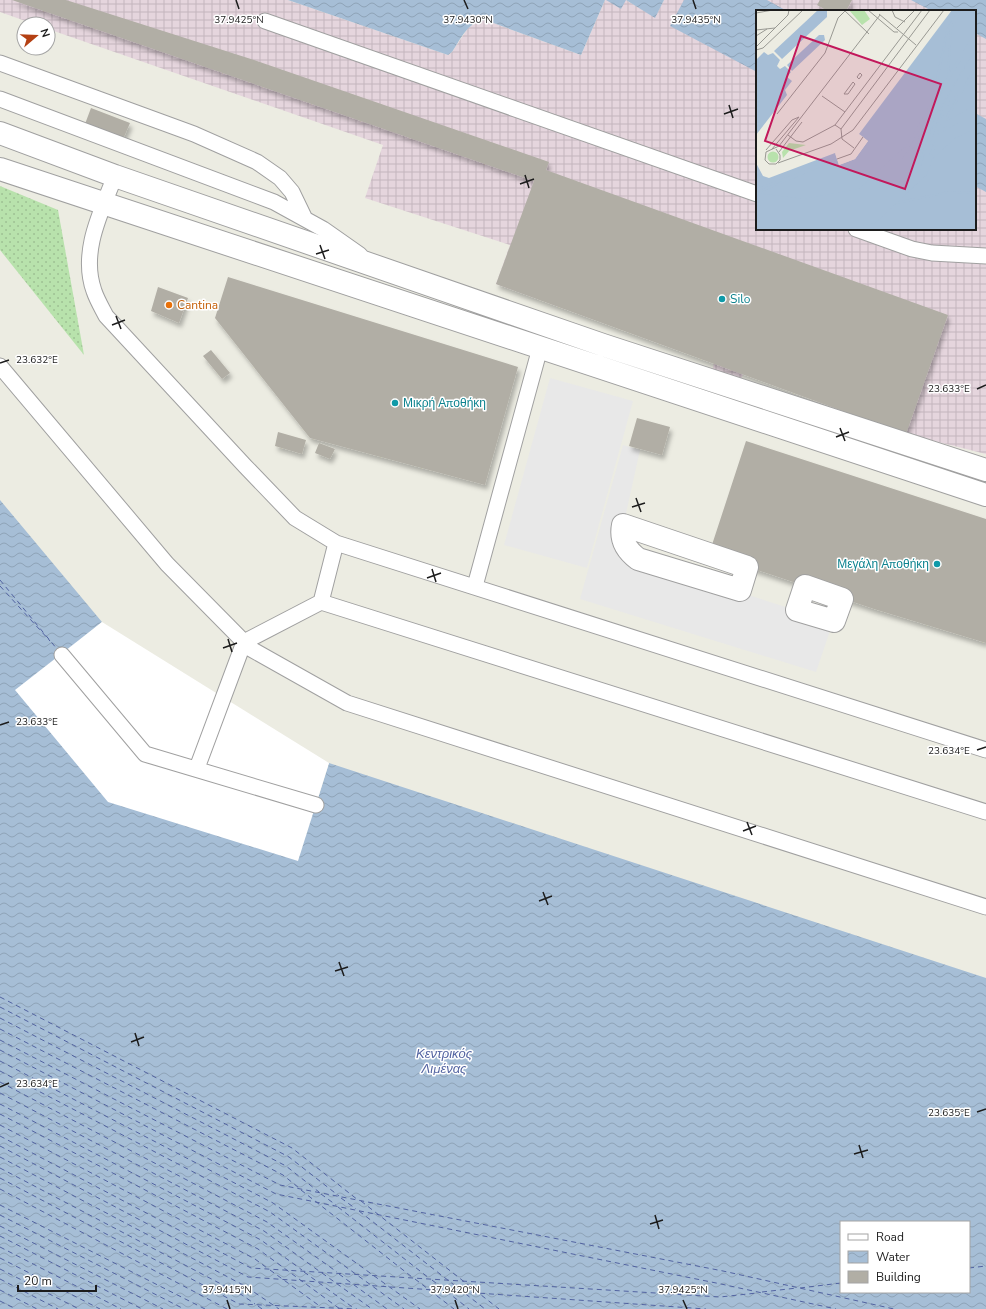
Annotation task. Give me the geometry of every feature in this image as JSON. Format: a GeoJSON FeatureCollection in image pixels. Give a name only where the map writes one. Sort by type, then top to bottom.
{"type":"FeatureCollection","features":[{"type":"Feature","properties":{"kind":"street"},"geometry":{"type":"LineString","coordinates":[[0,132],[115,176],[603,345],[986,470]]}},
{"type":"Feature","properties":{"kind":"street"},"geometry":{"type":"LineString","coordinates":[[0,168],[986,496]]}},
{"type":"Feature","properties":{"kind":"street"},"geometry":{"type":"LineString","coordinates":[[623,525],[747,567],[740,590],[638,559],[630,553],[624,542],[621,535],[623,525]]}},
{"type":"Feature","properties":{"kind":"lane"},"geometry":{"type":"LineString","coordinates":[[266,21],[756,194]]}},
{"type":"Feature","properties":{"kind":"lane"},"geometry":{"type":"LineString","coordinates":[[0,63],[194,134],[257,162],[280,178],[292,192],[305,219]]}},
{"type":"Feature","properties":{"kind":"lane"},"geometry":{"type":"LineString","coordinates":[[0,99],[274,202],[305,219],[376,266]]}},
{"type":"Feature","properties":{"kind":"lane"},"geometry":{"type":"LineString","coordinates":[[115,176],[94,229],[90,261],[94,290],[106,316],[235,456],[295,518],[336,543],[475,586],[986,750]]}},
{"type":"Feature","properties":{"kind":"lane"},"geometry":{"type":"LineString","coordinates":[[859,230],[912,249],[932,253],[986,256]]}},
{"type":"Feature","properties":{"kind":"lane"},"geometry":{"type":"LineString","coordinates":[[475,586],[540,348]]}},
{"type":"Feature","properties":{"kind":"lane"},"geometry":{"type":"LineString","coordinates":[[0,366],[167,564],[244,642],[251,648],[348,703],[986,907]]}},
{"type":"Feature","properties":{"kind":"lane"},"geometry":{"type":"LineString","coordinates":[[321,602],[336,543]]}},
{"type":"Feature","properties":{"kind":"lane"},"geometry":{"type":"LineString","coordinates":[[197,768],[244,642],[321,602],[986,812]]}},
{"type":"Feature","properties":{"kind":"lane"},"geometry":{"type":"LineString","coordinates":[[62,655],[145,754],[197,768],[316,805]]}},
{"type":"Feature","properties":{"kind":"shaded area"},"geometry":{"type":"Polygon","coordinates":[[[0,0],[288,0],[448,55],[452,52],[468,28],[478,21],[485,20],[581,55],[605,0],[626,0],[655,17],[664,0],[986,0],[986,454],[906,434],[743,374],[740,383],[712,373],[714,363],[496,284],[510,245],[365,198],[383,145],[56,32],[56,16],[16,16],[16,18],[0,12],[0,0]]]}},
{"type":"Feature","properties":{"kind":"shaded area"},"geometry":{"type":"Polygon","coordinates":[[[550,378],[633,401],[587,568],[504,545],[550,378]]]}},
{"type":"Feature","properties":{"kind":"shaded area"},"geometry":{"type":"Polygon","coordinates":[[[623,445],[640,450],[621,536],[638,560],[833,622],[816,672],[580,599],[623,445]]]}},
{"type":"Feature","properties":{"kind":"green space"},"geometry":{"type":"Polygon","coordinates":[[[0,186],[58,210],[84,355],[0,250],[0,186]]]}},
{"type":"Feature","properties":{"kind":"water"},"geometry":{"type":"Polygon","coordinates":[[[288,0],[605,0],[581,55],[485,20],[479,21],[469,28],[452,52],[448,55],[288,0]]]}},
{"type":"Feature","properties":{"kind":"water"},"geometry":{"type":"Polygon","coordinates":[[[606,0],[626,0],[621,9],[606,0]]]}},
{"type":"Feature","properties":{"kind":"water"},"geometry":{"type":"Polygon","coordinates":[[[626,0],[664,0],[655,18],[626,0]]]}},
{"type":"Feature","properties":{"kind":"water"},"geometry":{"type":"Polygon","coordinates":[[[684,0],[767,0],[785,10],[756,10],[756,71],[670,26],[684,0]]]}},
{"type":"Feature","properties":{"kind":"water"},"geometry":{"type":"Polygon","coordinates":[[[911,0],[986,0],[986,39],[976,34],[976,10],[930,10],[911,0]]]}},
{"type":"Feature","properties":{"kind":"water"},"geometry":{"type":"Polygon","coordinates":[[[976,114],[986,119],[986,192],[976,187],[976,114]]]}},
{"type":"Feature","properties":{"kind":"water","name":"Κεντρικός Λιμένας"},"geometry":{"type":"Polygon","coordinates":[[[0,500],[102,622],[62,655],[316,805],[329,763],[986,978],[986,1309],[0,1309],[0,500]]]}},
{"type":"Feature","properties":{"kind":"pier"},"geometry":{"type":"Polygon","coordinates":[[[102,622],[329,763],[298,861],[108,802],[15,690],[102,622]]]}},
{"type":"Feature","properties":{"kind":"building","name":"Silo"},"geometry":{"type":"Polygon","coordinates":[[[12,0],[66,0],[254,60],[549,162],[546,170],[948,315],[906,434],[496,284],[534,181],[12,0]]]}},
{"type":"Feature","properties":{"kind":"building"},"geometry":{"type":"Polygon","coordinates":[[[820,0],[852,0],[847,10],[826,10],[817,5],[820,0]]]}},
{"type":"Feature","properties":{"kind":"building"},"geometry":{"type":"Polygon","coordinates":[[[91,108],[130,123],[124,137],[85,124],[91,108]]]}},
{"type":"Feature","properties":{"kind":"building","name":"Μικρή Αποθήκη"},"geometry":{"type":"Polygon","coordinates":[[[228,277],[518,367],[485,485],[310,438],[215,318],[228,277]]]}},
{"type":"Feature","properties":{"kind":"building","name":"Cantina"},"geometry":{"type":"Polygon","coordinates":[[[158,287],[188,298],[179,323],[151,311],[158,287]]]}},
{"type":"Feature","properties":{"kind":"building"},"geometry":{"type":"Polygon","coordinates":[[[211,350],[230,373],[222,379],[203,356],[211,350]]]}},
{"type":"Feature","properties":{"kind":"building"},"geometry":{"type":"Polygon","coordinates":[[[637,418],[670,427],[662,455],[629,446],[637,418]]]}},
{"type":"Feature","properties":{"kind":"building"},"geometry":{"type":"Polygon","coordinates":[[[278,432],[306,440],[302,454],[275,446],[278,432]]]}},
{"type":"Feature","properties":{"kind":"building"},"geometry":{"type":"Polygon","coordinates":[[[746,441],[986,519],[986,643],[874,609],[709,554],[746,441]]]}},
{"type":"Feature","properties":{"kind":"building"},"geometry":{"type":"Polygon","coordinates":[[[319,443],[335,449],[330,459],[315,453],[319,443]]]}},
{"type":"Feature","properties":{"kind":"ferry route"},"geometry":{"type":"LineString","coordinates":[[0,580],[57,649]]}},
{"type":"Feature","properties":{"kind":"ferry route"},"geometry":{"type":"LineString","coordinates":[[0,586],[50,641]]}},
{"type":"Feature","properties":{"kind":"ferry route"},"geometry":{"type":"LineString","coordinates":[[0,997],[292,1148],[358,1200]]}},
{"type":"Feature","properties":{"kind":"ferry route"},"geometry":{"type":"LineString","coordinates":[[0,1007],[289,1157],[339,1196]]}},
{"type":"Feature","properties":{"kind":"ferry route"},"geometry":{"type":"LineString","coordinates":[[0,1018],[286,1166],[319,1192]]}},
{"type":"Feature","properties":{"kind":"ferry route"},"geometry":{"type":"LineString","coordinates":[[0,1029],[283,1175],[299,1188]]}},
{"type":"Feature","properties":{"kind":"ferry route"},"geometry":{"type":"LineString","coordinates":[[0,1040],[280,1185],[723,1271],[894,1309]]}},
{"type":"Feature","properties":{"kind":"ferry route"},"geometry":{"type":"LineString","coordinates":[[0,1050],[276,1194],[721,1284],[836,1309]]}},
{"type":"Feature","properties":{"kind":"ferry route"},"geometry":{"type":"LineString","coordinates":[[0,1061],[273,1203],[420,1309]]}},
{"type":"Feature","properties":{"kind":"ferry route"},"geometry":{"type":"LineString","coordinates":[[0,1071],[270,1212],[404,1309]]}},
{"type":"Feature","properties":{"kind":"ferry route"},"geometry":{"type":"LineString","coordinates":[[0,1082],[267,1222],[337,1272]]}},
{"type":"Feature","properties":{"kind":"ferry route"},"geometry":{"type":"LineString","coordinates":[[0,1093],[264,1231],[319,1271]]}},
{"type":"Feature","properties":{"kind":"ferry route"},"geometry":{"type":"LineString","coordinates":[[0,1104],[261,1240],[302,1270]]}},
{"type":"Feature","properties":{"kind":"ferry route"},"geometry":{"type":"LineString","coordinates":[[0,1114],[258,1249],[340,1309]]}},
{"type":"Feature","properties":{"kind":"ferry route"},"geometry":{"type":"LineString","coordinates":[[0,1125],[255,1259],[267,1268]]}},
{"type":"Feature","properties":{"kind":"ferry route"},"geometry":{"type":"LineString","coordinates":[[0,1136],[251,1268],[720,1297],[757,1293]]}},
{"type":"Feature","properties":{"kind":"ferry route"},"geometry":{"type":"LineString","coordinates":[[0,1146],[248,1277],[706,1309]]}},
{"type":"Feature","properties":{"kind":"ferry route"},"geometry":{"type":"LineString","coordinates":[[0,1157],[245,1286],[279,1309]]}},
{"type":"Feature","properties":{"kind":"ferry route"},"geometry":{"type":"LineString","coordinates":[[0,1168],[242,1295],[255,1304]]}},
{"type":"Feature","properties":{"kind":"ferry route"},"geometry":{"type":"LineString","coordinates":[[0,1178],[239,1304],[357,1309]]}},
{"type":"Feature","properties":{"kind":"ferry route"},"geometry":{"type":"LineString","coordinates":[[0,1189],[227,1309]]}},
{"type":"Feature","properties":{"kind":"ferry route"},"geometry":{"type":"LineString","coordinates":[[301,1190],[412,1277]]}},
{"type":"Feature","properties":{"kind":"ferry route"},"geometry":{"type":"LineString","coordinates":[[321,1194],[336,1205]]}},
{"type":"Feature","properties":{"kind":"ferry route"},"geometry":{"type":"LineString","coordinates":[[341,1198],[356,1209]]}},
{"type":"Feature","properties":{"kind":"ferry route"},"geometry":{"type":"LineString","coordinates":[[361,1201],[499,1309]]}},
{"type":"Feature","properties":{"kind":"ferry route"},"geometry":{"type":"LineString","coordinates":[[0,1205],[205,1309]]}},
{"type":"Feature","properties":{"kind":"ferry route"},"geometry":{"type":"LineString","coordinates":[[338,1207],[429,1278]]}},
{"type":"Feature","properties":{"kind":"ferry route"},"geometry":{"type":"LineString","coordinates":[[359,1211],[485,1309]]}},
{"type":"Feature","properties":{"kind":"ferry route"},"geometry":{"type":"LineString","coordinates":[[0,1215],[184,1309]]}},
{"type":"Feature","properties":{"kind":"ferry route"},"geometry":{"type":"LineString","coordinates":[[0,1226],[163,1309]]}},
{"type":"Feature","properties":{"kind":"ferry route"},"geometry":{"type":"LineString","coordinates":[[0,1236],[142,1309]]}},
{"type":"Feature","properties":{"kind":"ferry route"},"geometry":{"type":"LineString","coordinates":[[0,1247],[121,1309]]}},
{"type":"Feature","properties":{"kind":"ferry route"},"geometry":{"type":"LineString","coordinates":[[0,1258],[100,1309]]}},
{"type":"Feature","properties":{"kind":"ferry route"},"geometry":{"type":"LineString","coordinates":[[970,1268],[986,1266]]}},
{"type":"Feature","properties":{"kind":"ferry route"},"geometry":{"type":"LineString","coordinates":[[0,1269],[79,1309]]}},
{"type":"Feature","properties":{"kind":"ferry route"},"geometry":{"type":"LineString","coordinates":[[270,1270],[321,1307]]}},
{"type":"Feature","properties":{"kind":"ferry route"},"geometry":{"type":"LineString","coordinates":[[304,1272],[355,1309]]}},
{"type":"Feature","properties":{"kind":"ferry route"},"geometry":{"type":"LineString","coordinates":[[322,1273],[372,1309]]}},
{"type":"Feature","properties":{"kind":"ferry route"},"geometry":{"type":"LineString","coordinates":[[339,1274],[387,1309]]}},
{"type":"Feature","properties":{"kind":"ferry route"},"geometry":{"type":"LineString","coordinates":[[0,1279],[58,1309]]}},
{"type":"Feature","properties":{"kind":"ferry route"},"geometry":{"type":"LineString","coordinates":[[415,1279],[454,1309]]}},
{"type":"Feature","properties":{"kind":"ferry route"},"geometry":{"type":"LineString","coordinates":[[432,1280],[469,1309]]}},
{"type":"Feature","properties":{"kind":"ferry route"},"geometry":{"type":"LineString","coordinates":[[800,1288],[840,1283]]}},
{"type":"Feature","properties":{"kind":"ferry route"},"geometry":{"type":"LineString","coordinates":[[762,1292],[797,1288]]}},
{"type":"Feature","properties":{"kind":"ferry route"},"geometry":{"type":"LineString","coordinates":[[0,1290],[37,1309]]}},
{"type":"Feature","properties":{"kind":"ferry route"},"geometry":{"type":"LineString","coordinates":[[0,1301],[16,1309]]}},
{"type":"Feature","properties":{"kind":"ferry route"},"geometry":{"type":"LineString","coordinates":[[258,1306],[262,1309]]}},
{"type":"Feature","properties":{"kind":"place","name":"Silo"},"geometry":{"type":"Point","coordinates":[722,299]}},
{"type":"Feature","properties":{"kind":"place","name":"Cantina"},"geometry":{"type":"Point","coordinates":[169,305]}},
{"type":"Feature","properties":{"kind":"place","name":"Μικρή Αποθήκη"},"geometry":{"type":"Point","coordinates":[395,403]}},
{"type":"Feature","properties":{"kind":"place","name":"Μεγάλη Αποθήκη"},"geometry":{"type":"Point","coordinates":[937,564]}}]}
